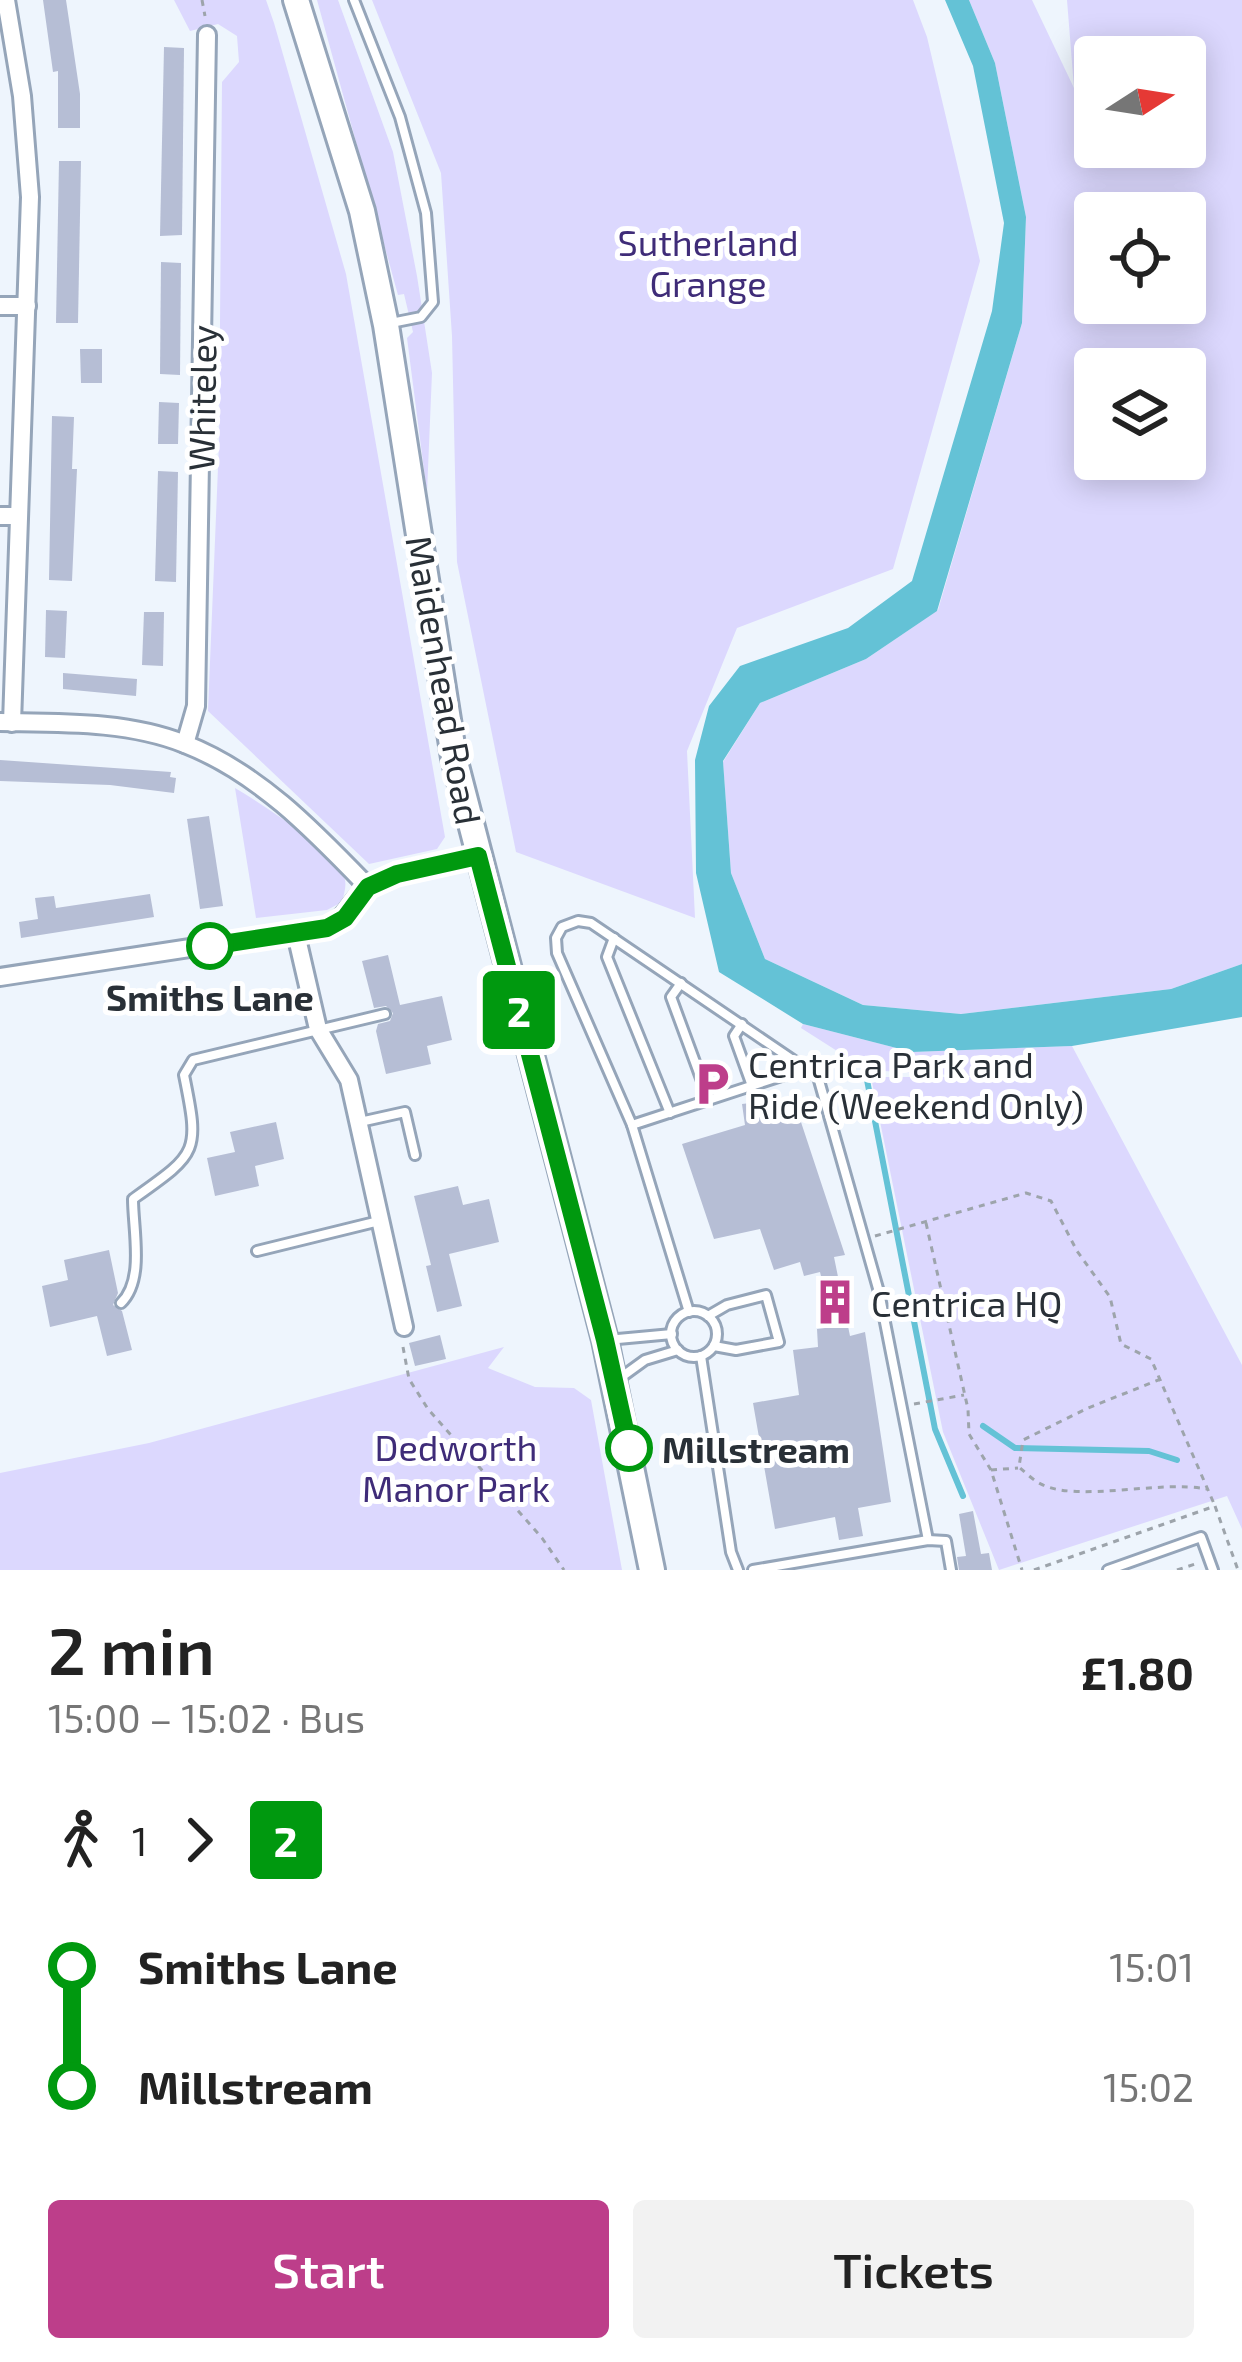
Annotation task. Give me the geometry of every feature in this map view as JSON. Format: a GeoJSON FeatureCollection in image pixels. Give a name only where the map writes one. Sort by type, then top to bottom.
{"type":"FeatureCollection","features":[{"type":"Feature","properties":{"kind":"main road","name":"Maidenhead Road"},"geometry":{"type":"LineString","coordinates":[[296,0],[362,211],[386,325],[450,738],[616,1382],[652,1570]]}},
{"type":"Feature","properties":{"kind":"street"},"geometry":{"type":"LineString","coordinates":[[6,0],[22,96],[29,197],[27,306],[9,516],[6,722],[142,731],[185,744],[235,769],[302,819],[368,887]]}},
{"type":"Feature","properties":{"kind":"street","name":"Whiteley"},"geometry":{"type":"LineString","coordinates":[[185,744],[196,706],[212,45]]}},
{"type":"Feature","properties":{"kind":"street"},"geometry":{"type":"LineString","coordinates":[[0,306],[27,306]]}},
{"type":"Feature","properties":{"kind":"street"},"geometry":{"type":"LineString","coordinates":[[0,977],[327,928],[345,918],[368,887],[397,874],[478,856]]}},
{"type":"Feature","properties":{"kind":"street"},"geometry":{"type":"LineString","coordinates":[[296,934],[318,1029],[350,1080],[404,1327]]}},
{"type":"Feature","properties":{"kind":"lane"},"geometry":{"type":"LineString","coordinates":[[354,0],[400,117],[426,213],[433,302],[421,317],[386,325]]}},
{"type":"Feature","properties":{"kind":"lane"},"geometry":{"type":"LineString","coordinates":[[689,1312],[632,1125],[557,953],[556,938],[562,927],[578,921],[591,923],[818,1077],[879,1292],[928,1540]]}},
{"type":"Feature","properties":{"kind":"lane"},"geometry":{"type":"LineString","coordinates":[[614,938],[608,957],[670,1113]]}},
{"type":"Feature","properties":{"kind":"lane"},"geometry":{"type":"LineString","coordinates":[[681,983],[671,998],[710,1100]]}},
{"type":"Feature","properties":{"kind":"lane"},"geometry":{"type":"LineString","coordinates":[[121,1304],[135,1273],[133,1199],[182,1164],[195,1129],[184,1075],[194,1060],[386,1014]]}},
{"type":"Feature","properties":{"kind":"lane"},"geometry":{"type":"LineString","coordinates":[[742,1024],[734,1036],[752,1086]]}},
{"type":"Feature","properties":{"kind":"lane"},"geometry":{"type":"LineString","coordinates":[[632,1125],[808,1068]]}},
{"type":"Feature","properties":{"kind":"lane"},"geometry":{"type":"LineString","coordinates":[[359,1122],[405,1112],[415,1155]]}},
{"type":"Feature","properties":{"kind":"lane"},"geometry":{"type":"LineString","coordinates":[[257,1251],[381,1220]]}},
{"type":"Feature","properties":{"kind":"lane"},"geometry":{"type":"LineString","coordinates":[[766,1295],[779,1342],[736,1350],[714,1346],[700,1356],[688,1356],[678,1350],[672,1334],[675,1321],[689,1312],[708,1316],[766,1295]]}},
{"type":"Feature","properties":{"kind":"lane"},"geometry":{"type":"LineString","coordinates":[[708,1316],[716,1327],[714,1346]]}},
{"type":"Feature","properties":{"kind":"lane"},"geometry":{"type":"LineString","coordinates":[[605,1340],[672,1334]]}},
{"type":"Feature","properties":{"kind":"lane"},"geometry":{"type":"LineString","coordinates":[[616,1382],[644,1360],[678,1350]]}},
{"type":"Feature","properties":{"kind":"lane"},"geometry":{"type":"LineString","coordinates":[[700,1356],[731,1552],[738,1570]]}},
{"type":"Feature","properties":{"kind":"lane"},"geometry":{"type":"LineString","coordinates":[[1108,1570],[1201,1537],[1213,1570]]}},
{"type":"Feature","properties":{"kind":"lane"},"geometry":{"type":"LineString","coordinates":[[753,1570],[928,1540],[946,1541],[951,1570]]}},
{"type":"Feature","properties":{"kind":"path"},"geometry":{"type":"LineString","coordinates":[[891,1231],[1027,1193],[1051,1201],[1077,1251],[1110,1297],[1121,1344],[1151,1359],[1209,1490],[1238,1570]]}},
{"type":"Feature","properties":{"kind":"path"},"geometry":{"type":"LineString","coordinates":[[926,1222],[965,1395],[969,1434],[991,1470],[1022,1570]]}},
{"type":"Feature","properties":{"kind":"path"},"geometry":{"type":"LineString","coordinates":[[404,1327],[402,1353],[409,1379],[428,1409],[542,1538],[563,1570]]}},
{"type":"Feature","properties":{"kind":"path"},"geometry":{"type":"LineString","coordinates":[[1019,1467],[1024,1440],[1161,1379]]}},
{"type":"Feature","properties":{"kind":"path"},"geometry":{"type":"LineString","coordinates":[[930,1401],[965,1395]]}},
{"type":"Feature","properties":{"kind":"path"},"geometry":{"type":"LineString","coordinates":[[991,1470],[1019,1467],[1044,1486],[1083,1490],[1183,1484],[1209,1490]]}},
{"type":"Feature","properties":{"kind":"path"},"geometry":{"type":"LineString","coordinates":[[1034,1570],[1215,1506]]}},
{"type":"Feature","properties":{"kind":"path"},"geometry":{"type":"LineString","coordinates":[[1177,1570],[1199,1562]]}},
{"type":"Feature","properties":{"kind":"green space"},"geometry":{"type":"Polygon","coordinates":[[[174,0],[266,0],[274,23],[346,274],[445,837],[437,849],[369,864],[208,711],[219,443],[222,82],[239,62],[237,36],[218,24],[190,31],[174,0]]]}},
{"type":"Feature","properties":{"kind":"green space"},"geometry":{"type":"Polygon","coordinates":[[[317,0],[338,0],[393,152],[432,373],[427,493],[407,338],[413,332],[404,294],[398,295],[317,0]]]}},
{"type":"Feature","properties":{"kind":"green space","name":"Sutherland Grange"},"geometry":{"type":"Polygon","coordinates":[[[372,0],[913,0],[927,37],[980,261],[893,569],[737,628],[687,751],[695,918],[516,852],[457,562],[452,336],[441,173],[372,0]]]}},
{"type":"Feature","properties":{"kind":"green space"},"geometry":{"type":"Polygon","coordinates":[[[969,0],[1032,0],[1074,88],[1067,0],[1242,0],[1242,964],[1171,989],[961,1014],[863,1005],[765,959],[731,873],[723,762],[760,703],[866,659],[938,610],[1022,323],[1026,217],[995,63],[969,0]]]}},
{"type":"Feature","properties":{"kind":"green space"},"geometry":{"type":"Polygon","coordinates":[[[235,788],[325,852],[343,874],[342,902],[327,910],[256,918],[235,788]]]}},
{"type":"Feature","properties":{"kind":"green space"},"geometry":{"type":"Polygon","coordinates":[[[803,1024],[912,1052],[1072,1046],[1242,1365],[1242,1529],[1227,1496],[999,1570],[943,1432],[871,1077],[986,1077],[867,1070],[801,1028],[803,1024]]]}},
{"type":"Feature","properties":{"kind":"green space","name":"Dedworth Manor Park"},"geometry":{"type":"Polygon","coordinates":[[[504,1347],[488,1368],[535,1387],[574,1388],[591,1400],[622,1570],[0,1570],[0,1473],[149,1443],[504,1347]]]}},
{"type":"Feature","properties":{"kind":"water"},"geometry":{"type":"Polygon","coordinates":[[[945,0],[969,0],[995,63],[1026,217],[1022,323],[937,611],[866,659],[760,703],[723,761],[731,873],[765,959],[863,1005],[961,1014],[1171,989],[1242,964],[1242,1017],[1072,1046],[912,1052],[803,1024],[719,972],[696,873],[695,760],[709,706],[740,666],[848,628],[912,581],[992,311],[1004,223],[973,66],[945,0]]]}},
{"type":"Feature","properties":{"kind":"building"},"geometry":{"type":"Polygon","coordinates":[[[43,0],[66,0],[80,94],[80,128],[58,128],[58,71],[53,72],[43,0]]]}},
{"type":"Feature","properties":{"kind":"building"},"geometry":{"type":"Polygon","coordinates":[[[164,47],[184,48],[182,235],[160,236],[164,47]]]}},
{"type":"Feature","properties":{"kind":"building"},"geometry":{"type":"Polygon","coordinates":[[[59,161],[81,161],[78,323],[56,323],[59,161]]]}},
{"type":"Feature","properties":{"kind":"building"},"geometry":{"type":"Polygon","coordinates":[[[161,262],[181,263],[180,375],[160,374],[161,262]]]}},
{"type":"Feature","properties":{"kind":"building"},"geometry":{"type":"Polygon","coordinates":[[[80,349],[102,349],[102,383],[81,383],[80,349]]]}},
{"type":"Feature","properties":{"kind":"building"},"geometry":{"type":"Polygon","coordinates":[[[159,402],[179,403],[178,444],[158,444],[159,402]]]}},
{"type":"Feature","properties":{"kind":"building"},"geometry":{"type":"Polygon","coordinates":[[[52,416],[74,417],[72,469],[77,469],[72,581],[49,580],[52,416]]]}},
{"type":"Feature","properties":{"kind":"building"},"geometry":{"type":"Polygon","coordinates":[[[158,471],[178,472],[176,582],[155,581],[158,471]]]}},
{"type":"Feature","properties":{"kind":"building"},"geometry":{"type":"Polygon","coordinates":[[[46,610],[67,611],[65,658],[45,657],[46,610]]]}},
{"type":"Feature","properties":{"kind":"building"},"geometry":{"type":"Polygon","coordinates":[[[144,612],[164,612],[163,666],[142,665],[144,612]]]}},
{"type":"Feature","properties":{"kind":"building"},"geometry":{"type":"Polygon","coordinates":[[[63,673],[137,679],[136,696],[63,689],[63,673]]]}},
{"type":"Feature","properties":{"kind":"building"},"geometry":{"type":"Polygon","coordinates":[[[0,760],[171,772],[170,777],[176,778],[174,793],[0,781],[0,760]]]}},
{"type":"Feature","properties":{"kind":"building"},"geometry":{"type":"Polygon","coordinates":[[[209,816],[223,906],[200,909],[187,819],[209,816]]]}},
{"type":"Feature","properties":{"kind":"building"},"geometry":{"type":"Polygon","coordinates":[[[150,894],[154,917],[21,938],[19,922],[38,919],[35,898],[54,896],[56,908],[150,894]]]}},
{"type":"Feature","properties":{"kind":"building"},"geometry":{"type":"Polygon","coordinates":[[[388,955],[400,1005],[442,996],[452,1040],[427,1046],[431,1064],[386,1074],[376,1031],[393,1013],[386,1006],[374,1008],[362,961],[388,955]]]}},
{"type":"Feature","properties":{"kind":"building","name":"Centrica HQ"},"geometry":{"type":"Polygon","coordinates":[[[759,1102],[763,1120],[797,1110],[845,1255],[834,1257],[850,1336],[865,1332],[891,1502],[858,1508],[863,1536],[839,1540],[835,1517],[775,1529],[753,1403],[799,1395],[793,1350],[818,1347],[817,1329],[833,1327],[820,1272],[804,1276],[800,1262],[774,1270],[760,1229],[714,1239],[682,1144],[745,1125],[742,1104],[759,1102]]]}},
{"type":"Feature","properties":{"kind":"building"},"geometry":{"type":"Polygon","coordinates":[[[276,1122],[284,1159],[255,1166],[259,1186],[215,1196],[207,1158],[235,1152],[230,1132],[276,1122]]]}},
{"type":"Feature","properties":{"kind":"building"},"geometry":{"type":"Polygon","coordinates":[[[458,1186],[463,1205],[489,1199],[499,1242],[449,1254],[462,1306],[437,1312],[414,1196],[458,1186]]]}},
{"type":"Feature","properties":{"kind":"building"},"geometry":{"type":"Polygon","coordinates":[[[109,1250],[118,1293],[113,1305],[122,1311],[132,1350],[107,1356],[97,1316],[50,1327],[42,1286],[68,1280],[64,1260],[109,1250]]]}},
{"type":"Feature","properties":{"kind":"building"},"geometry":{"type":"Polygon","coordinates":[[[440,1335],[446,1359],[415,1366],[409,1343],[440,1335]]]}},
{"type":"Feature","properties":{"kind":"building"},"geometry":{"type":"Polygon","coordinates":[[[973,1511],[981,1554],[989,1553],[992,1570],[959,1570],[957,1557],[966,1556],[959,1514],[973,1511]]]}},
{"type":"Feature","properties":{"kind":"waterway"},"geometry":{"type":"LineString","coordinates":[[867,1080],[935,1429],[963,1496]]}},
{"type":"Feature","properties":{"kind":"waterway"},"geometry":{"type":"LineString","coordinates":[[983,1426],[1015,1448],[1149,1451],[1177,1460]]}},
{"type":"Feature","properties":{"kind":"bus line","name":"2"},"geometry":{"type":"LineString","coordinates":[[210,946],[327,928],[345,918],[368,887],[397,874],[478,856],[616,1382],[629,1448]]}},
{"type":"Feature","properties":{"kind":"place","name":"Smiths Lane"},"geometry":{"type":"Point","coordinates":[210,946]}},
{"type":"Feature","properties":{"kind":"place","name":"Centrica Park and Ride (Weekend Only)"},"geometry":{"type":"Point","coordinates":[712,1084]}},
{"type":"Feature","properties":{"kind":"place","name":"Centrica HQ"},"geometry":{"type":"Point","coordinates":[835,1302]}},
{"type":"Feature","properties":{"kind":"place","name":"Millstream"},"geometry":{"type":"Point","coordinates":[629,1448]}}]}
